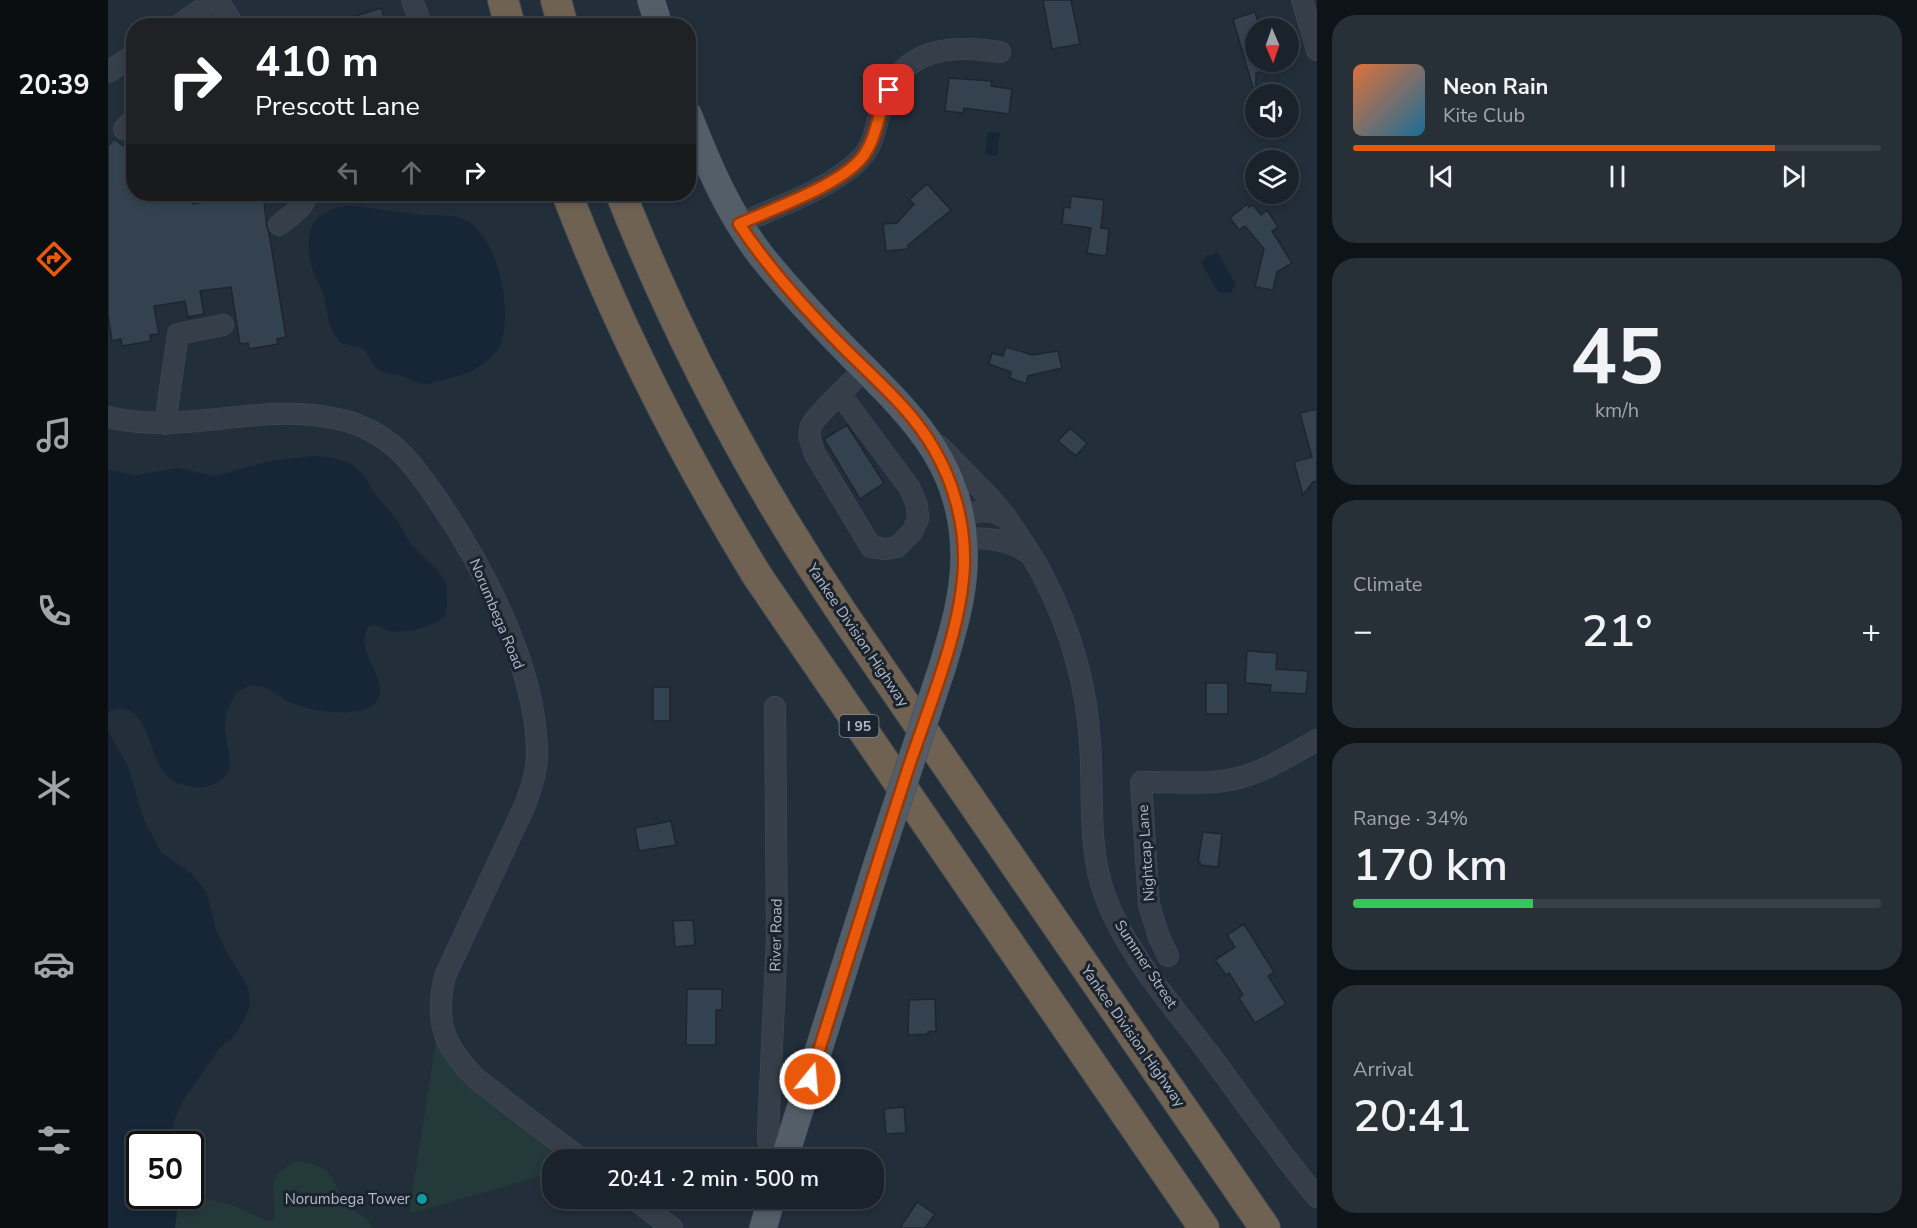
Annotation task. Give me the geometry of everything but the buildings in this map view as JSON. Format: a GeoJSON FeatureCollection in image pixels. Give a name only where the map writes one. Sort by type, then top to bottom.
{"type":"FeatureCollection","features":[{"type":"Feature","properties":{"kind":"highway"},"geometry":{"type":"LineString","coordinates":[[503,0],[508,18]]}},
{"type":"Feature","properties":{"kind":"highway"},"geometry":{"type":"LineString","coordinates":[[556,0],[561,18]]}},
{"type":"Feature","properties":{"kind":"highway","name":"I 95"},"geometry":{"type":"LineString","coordinates":[[570,201],[607,292],[653,391],[698,477],[758,577],[1204,1228]]}},
{"type":"Feature","properties":{"kind":"highway","name":"Yankee Division Highway"},"geometry":{"type":"LineString","coordinates":[[624,201],[663,295],[714,399],[755,474],[808,561],[1265,1228]]}},
{"type":"Feature","properties":{"kind":"main road"},"geometry":{"type":"LineString","coordinates":[[651,0],[657,18]]}},
{"type":"Feature","properties":{"kind":"main road"},"geometry":{"type":"LineString","coordinates":[[696,133],[718,186],[739,224],[776,274],[919,425],[942,462],[961,527],[964,563],[961,597],[943,665],[878,861],[787,1149]]}},
{"type":"Feature","properties":{"kind":"main road"},"geometry":{"type":"LineString","coordinates":[[763,1228],[769,1209]]}},
{"type":"Feature","properties":{"kind":"street"},"geometry":{"type":"LineString","coordinates":[[189,18],[217,0],[229,18]]}},
{"type":"Feature","properties":{"kind":"street"},"geometry":{"type":"LineString","coordinates":[[412,0],[419,18]]}},
{"type":"Feature","properties":{"kind":"street"},"geometry":{"type":"LineString","coordinates":[[1302,0],[1317,50]]}},
{"type":"Feature","properties":{"kind":"street"},"geometry":{"type":"LineString","coordinates":[[739,224],[831,182],[851,168],[864,155],[876,129],[883,101],[895,79],[911,63],[932,52],[962,47],[1000,52]]}},
{"type":"Feature","properties":{"kind":"street"},"geometry":{"type":"LineString","coordinates":[[108,72],[126,60]]}},
{"type":"Feature","properties":{"kind":"street"},"geometry":{"type":"LineString","coordinates":[[279,225],[304,201]]}},
{"type":"Feature","properties":{"kind":"street"},"geometry":{"type":"LineString","coordinates":[[165,424],[178,334],[223,325]]}},
{"type":"Feature","properties":{"kind":"street"},"geometry":{"type":"LineString","coordinates":[[840,394],[909,487],[917,504],[918,519],[912,532],[897,547],[871,548],[815,454],[809,438],[811,424],[864,369]]}},
{"type":"Feature","properties":{"kind":"street","name":"Norumbega Road"},"geometry":{"type":"LineString","coordinates":[[108,417],[128,422],[165,424],[278,413],[322,416],[362,427],[397,449],[428,487],[459,532],[494,598],[519,660],[533,711],[538,753],[535,776],[526,803],[445,976],[440,996],[440,1014],[444,1034],[452,1051],[464,1067],[568,1149]]}},
{"type":"Feature","properties":{"kind":"street","name":"Summer Street"},"geometry":{"type":"LineString","coordinates":[[919,425],[990,498],[1008,520],[1053,596],[1078,671],[1089,726],[1093,839],[1105,897],[1129,943],[1155,982],[1317,1197]]}},
{"type":"Feature","properties":{"kind":"street"},"geometry":{"type":"LineString","coordinates":[[961,527],[987,510],[1002,515],[1008,520]]}},
{"type":"Feature","properties":{"kind":"street"},"geometry":{"type":"LineString","coordinates":[[961,527],[1022,548],[1030,554]]}},
{"type":"Feature","properties":{"kind":"street","name":"River Road"},"geometry":{"type":"LineString","coordinates":[[770,1149],[768,1133],[777,937],[775,707]]}},
{"type":"Feature","properties":{"kind":"street","name":"Nightcap Lane"},"geometry":{"type":"LineString","coordinates":[[1168,956],[1159,937],[1149,905],[1141,782],[1210,781],[1238,778],[1268,766],[1317,740]]}},
{"type":"Feature","properties":{"kind":"street"},"geometry":{"type":"LineString","coordinates":[[647,1209],[672,1228]]}},
{"type":"Feature","properties":{"kind":"green space"},"geometry":{"type":"Polygon","coordinates":[[[440,1014],[452,1051],[570,1149],[542,1149],[542,1176],[409,1214],[440,1014]]]}},
{"type":"Feature","properties":{"kind":"green space"},"geometry":{"type":"Polygon","coordinates":[[[293,1162],[314,1164],[325,1169],[346,1202],[373,1228],[175,1228],[177,1209],[204,1209],[204,1196],[270,1222],[274,1218],[274,1181],[283,1169],[293,1162]]]}},
{"type":"Feature","properties":{"kind":"water"},"geometry":{"type":"Polygon","coordinates":[[[988,132],[1000,133],[997,156],[985,154],[988,132]]]}},
{"type":"Feature","properties":{"kind":"water"},"geometry":{"type":"Polygon","coordinates":[[[350,206],[456,217],[467,221],[478,231],[488,244],[495,260],[504,297],[504,332],[500,346],[492,356],[471,372],[422,384],[381,371],[362,348],[341,343],[332,330],[322,291],[310,261],[309,237],[317,219],[336,208],[350,206]]]}},
{"type":"Feature","properties":{"kind":"water"},"geometry":{"type":"Polygon","coordinates":[[[1217,252],[1236,284],[1230,293],[1219,293],[1201,262],[1206,255],[1217,252]]]}},
{"type":"Feature","properties":{"kind":"water"},"geometry":{"type":"Polygon","coordinates":[[[315,456],[333,458],[352,464],[364,475],[372,490],[396,519],[409,542],[446,582],[445,616],[437,622],[415,630],[392,632],[376,625],[369,626],[364,645],[378,678],[380,694],[372,706],[364,709],[344,712],[321,711],[292,703],[264,687],[253,685],[241,690],[236,694],[226,716],[225,732],[230,763],[225,777],[214,784],[203,787],[187,786],[175,782],[160,766],[147,734],[136,715],[130,710],[122,709],[108,713],[108,470],[136,475],[179,468],[213,476],[275,460],[315,456]]]}},
{"type":"Feature","properties":{"kind":"water"},"geometry":{"type":"Polygon","coordinates":[[[108,731],[128,767],[144,820],[161,852],[193,875],[207,893],[216,931],[248,988],[250,1006],[234,1036],[219,1049],[182,1102],[174,1121],[173,1131],[126,1131],[126,1209],[177,1209],[175,1228],[108,1228],[108,731]]]}},
{"type":"Feature","properties":{"kind":"place","name":"Norumbega Tower"},"geometry":{"type":"Point","coordinates":[422,1199]}},
{"type":"Feature","properties":{"kind":"route"},"geometry":{"type":"LineString","coordinates":[[810,1079],[878,861],[943,665],[961,597],[964,563],[963,539],[956,502],[947,474],[919,425],[776,274],[739,224],[831,182],[851,168],[864,155],[876,129],[883,101],[889,90]]}}]}
